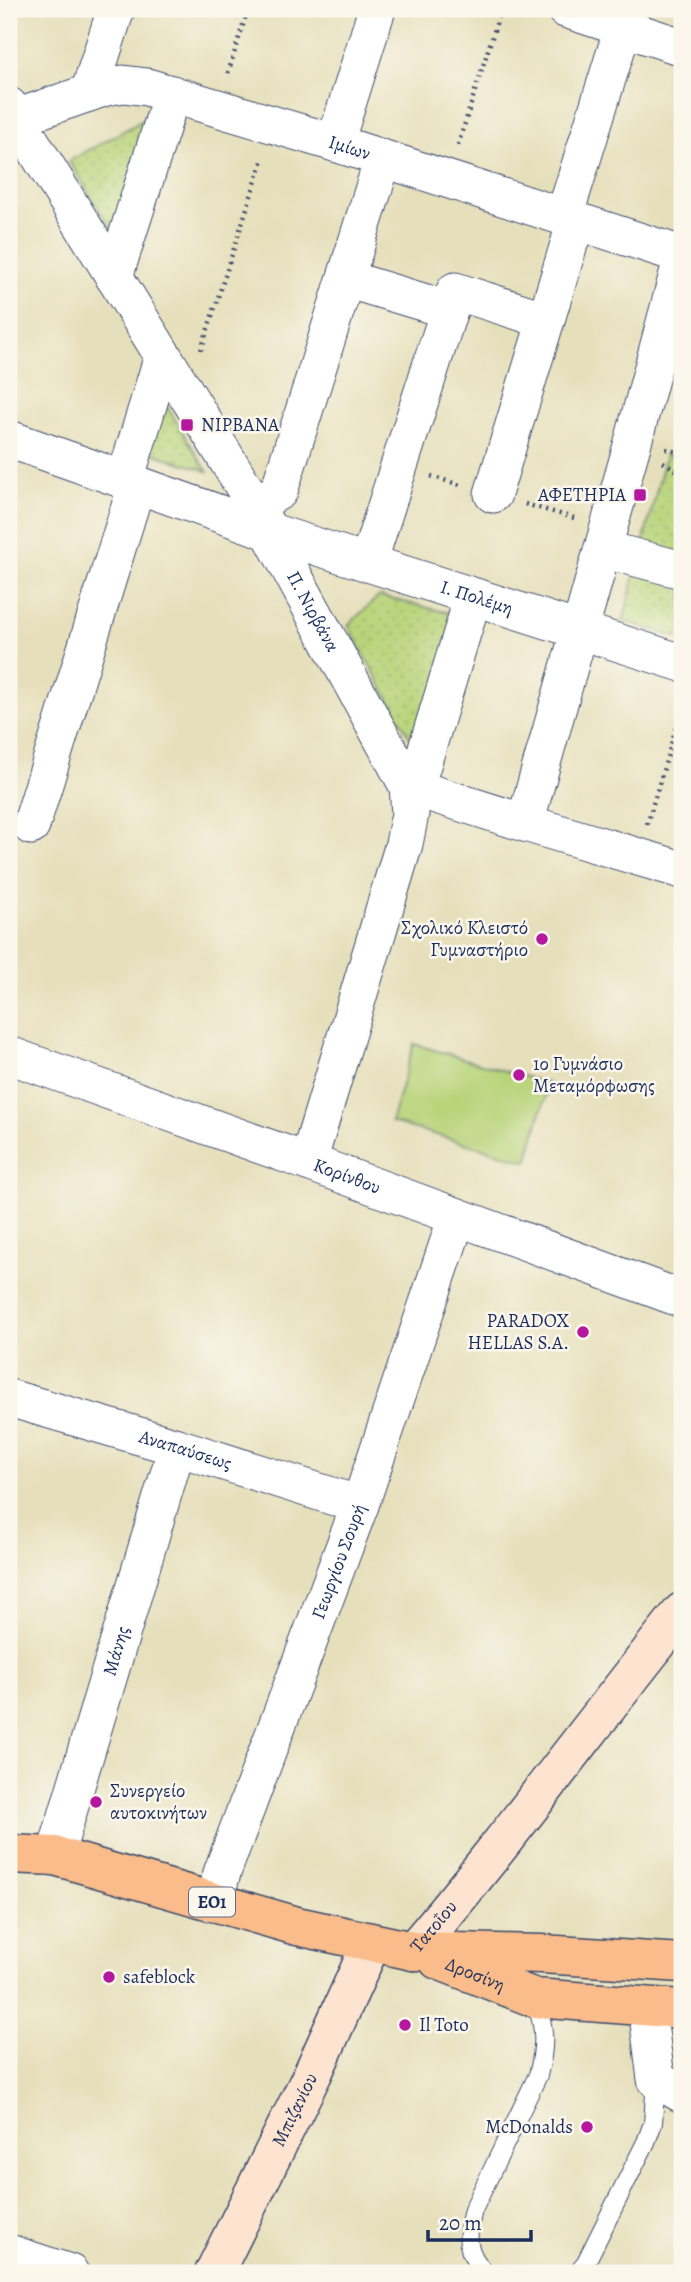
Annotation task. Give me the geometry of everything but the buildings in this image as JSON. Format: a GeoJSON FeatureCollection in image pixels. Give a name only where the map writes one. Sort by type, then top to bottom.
{"type":"FeatureCollection","features":[{"type":"Feature","properties":{"kind":"main road","name":"Τατοΐου"},"geometry":{"type":"LineString","coordinates":[[9,1827],[54,1856]]}},
{"type":"Feature","properties":{"kind":"main road","name":"Τατοΐου"},"geometry":{"type":"LineString","coordinates":[[9,1854],[54,1856],[213,1903],[371,1944],[413,1951]]}},
{"type":"Feature","properties":{"kind":"main road","name":"Δροσίνη"},"geometry":{"type":"LineString","coordinates":[[413,1951],[542,1954],[682,1963]]}},
{"type":"Feature","properties":{"kind":"main road","name":"Δροσίνη"},"geometry":{"type":"LineString","coordinates":[[413,1951],[535,1998],[665,2008]]}},
{"type":"Feature","properties":{"kind":"street"},"geometry":{"type":"LineString","coordinates":[[89,93],[116,9]]}},
{"type":"Feature","properties":{"kind":"street"},"geometry":{"type":"LineString","coordinates":[[335,144],[377,9]]}},
{"type":"Feature","properties":{"kind":"street"},"geometry":{"type":"LineString","coordinates":[[565,9],[682,47]]}},
{"type":"Feature","properties":{"kind":"street"},"geometry":{"type":"LineString","coordinates":[[493,494],[546,320],[570,219],[622,28]]}},
{"type":"Feature","properties":{"kind":"street","name":"Ιμίων"},"geometry":{"type":"LineString","coordinates":[[11,113],[123,84],[147,86],[447,179],[682,257]]}},
{"type":"Feature","properties":{"kind":"street"},"geometry":{"type":"LineString","coordinates":[[114,277],[172,94]]}},
{"type":"Feature","properties":{"kind":"street","name":"Π. Νιρβάνα"},"geometry":{"type":"LineString","coordinates":[[11,113],[263,518],[412,787],[404,844],[308,1162]]}},
{"type":"Feature","properties":{"kind":"street"},"geometry":{"type":"LineString","coordinates":[[263,518],[279,491],[383,159]]}},
{"type":"Feature","properties":{"kind":"street"},"geometry":{"type":"LineString","coordinates":[[524,823],[603,549],[682,257]]}},
{"type":"Feature","properties":{"kind":"street"},"geometry":{"type":"LineString","coordinates":[[346,279],[449,310]]}},
{"type":"Feature","properties":{"kind":"street"},"geometry":{"type":"LineString","coordinates":[[369,563],[455,291],[546,320]]}},
{"type":"Feature","properties":{"kind":"street"},"geometry":{"type":"LineString","coordinates":[[31,826],[131,482],[163,356]]}},
{"type":"Feature","properties":{"kind":"street","name":"Ι. Πολέμη"},"geometry":{"type":"LineString","coordinates":[[9,439],[131,482],[263,518],[369,563],[682,663]]}},
{"type":"Feature","properties":{"kind":"street"},"geometry":{"type":"LineString","coordinates":[[603,549],[682,570]]}},
{"type":"Feature","properties":{"kind":"street"},"geometry":{"type":"LineString","coordinates":[[473,597],[412,787],[682,870]]}},
{"type":"Feature","properties":{"kind":"street","name":"Κορίνθου"},"geometry":{"type":"LineString","coordinates":[[9,1055],[682,1299]]}},
{"type":"Feature","properties":{"kind":"street","name":"Γεωργίου Σουρή"},"geometry":{"type":"LineString","coordinates":[[213,1903],[360,1505],[457,1217]]}},
{"type":"Feature","properties":{"kind":"street","name":"Αναπαύσεως"},"geometry":{"type":"LineString","coordinates":[[9,1398],[177,1447],[360,1505]]}},
{"type":"Feature","properties":{"kind":"street","name":"Μάνης"},"geometry":{"type":"LineString","coordinates":[[54,1856],[177,1447]]}},
{"type":"Feature","properties":{"kind":"street","name":"Τατοΐου"},"geometry":{"type":"LineString","coordinates":[[413,1951],[471,1883],[682,1612]]}},
{"type":"Feature","properties":{"kind":"street","name":"Μπιζανίου"},"geometry":{"type":"LineString","coordinates":[[214,2273],[307,2084],[371,1944]]}},
{"type":"Feature","properties":{"kind":"street"},"geometry":{"type":"LineString","coordinates":[[665,2008],[682,2025]]}},
{"type":"Feature","properties":{"kind":"street"},"geometry":{"type":"LineString","coordinates":[[665,2008],[669,2087]]}},
{"type":"Feature","properties":{"kind":"street"},"geometry":{"type":"LineString","coordinates":[[9,2254],[70,2273]]}},
{"type":"Feature","properties":{"kind":"lane"},"geometry":{"type":"LineString","coordinates":[[485,2273],[473,2260],[467,2244],[468,2227],[473,2210],[544,2055],[544,2024],[535,1998]]}},
{"type":"Feature","properties":{"kind":"lane"},"geometry":{"type":"LineString","coordinates":[[577,2273],[586,2262],[646,2142],[669,2087]]}},
{"type":"Feature","properties":{"kind":"path"},"geometry":{"type":"LineString","coordinates":[[218,108],[248,9]]}},
{"type":"Feature","properties":{"kind":"path"},"geometry":{"type":"LineString","coordinates":[[447,179],[501,9]]}},
{"type":"Feature","properties":{"kind":"path"},"geometry":{"type":"LineString","coordinates":[[187,395],[274,124]]}},
{"type":"Feature","properties":{"kind":"path"},"geometry":{"type":"LineString","coordinates":[[638,857],[682,708]]}},
{"type":"Feature","properties":{"kind":"green space"},"geometry":{"type":"Polygon","coordinates":[[[154,114],[114,234],[69,161],[154,114]]]}},
{"type":"Feature","properties":{"kind":"green space"},"geometry":{"type":"Polygon","coordinates":[[[161,397],[207,471],[145,451],[161,397]]]}},
{"type":"Feature","properties":{"kind":"green space"},"geometry":{"type":"Polygon","coordinates":[[[666,454],[682,459],[682,639],[623,621],[666,454]]]}},
{"type":"Feature","properties":{"kind":"green space"},"geometry":{"type":"Polygon","coordinates":[[[379,596],[458,615],[417,751],[348,625],[379,596]]]}},
{"type":"Feature","properties":{"kind":"green space"},"geometry":{"type":"Polygon","coordinates":[[[414,1044],[549,1084],[527,1161],[391,1122],[414,1044]]]}},
{"type":"Feature","properties":{"kind":"place","name":"ΝΙΡΒΑΝΑ"},"geometry":{"type":"Point","coordinates":[187,425]}},
{"type":"Feature","properties":{"kind":"place","name":"ΑΦΕΤΗΡΙΑ"},"geometry":{"type":"Point","coordinates":[640,495]}},
{"type":"Feature","properties":{"kind":"place","name":"Σχολικό Κλειστό Γυμναστήριο"},"geometry":{"type":"Point","coordinates":[542,939]}},
{"type":"Feature","properties":{"kind":"place","name":"1ο Γυμνάσιο Μεταμόρφωσης"},"geometry":{"type":"Point","coordinates":[519,1075]}},
{"type":"Feature","properties":{"kind":"place","name":"PARADOX HELLAS S.A."},"geometry":{"type":"Point","coordinates":[583,1332]}},
{"type":"Feature","properties":{"kind":"place","name":"Συνεργείο αυτοκινήτων"},"geometry":{"type":"Point","coordinates":[96,1802]}},
{"type":"Feature","properties":{"kind":"place","name":"safeblock"},"geometry":{"type":"Point","coordinates":[109,1977]}},
{"type":"Feature","properties":{"kind":"place","name":"Il Toto"},"geometry":{"type":"Point","coordinates":[405,2025]}},
{"type":"Feature","properties":{"kind":"place","name":"McDonalds"},"geometry":{"type":"Point","coordinates":[587,2127]}}]}
